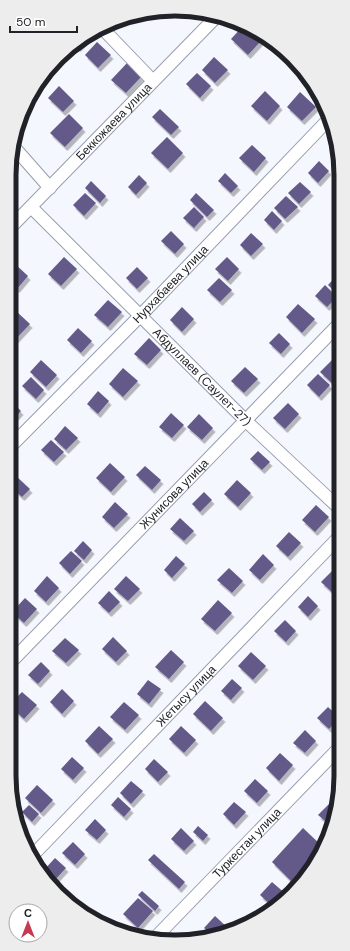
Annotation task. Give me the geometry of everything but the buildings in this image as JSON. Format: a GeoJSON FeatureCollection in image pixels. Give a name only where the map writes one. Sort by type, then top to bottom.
{"type":"FeatureCollection","features":[{"type":"Feature","properties":{"kind":"street","name":"Беккожаева улица"},"geometry":{"type":"LineString","coordinates":[[16,222],[213,20]]}},
{"type":"Feature","properties":{"kind":"street"},"geometry":{"type":"LineString","coordinates":[[106,32],[154,81]]}},
{"type":"Feature","properties":{"kind":"street","name":"Нурхабаева улица"},"geometry":{"type":"LineString","coordinates":[[16,441],[140,316],[325,123]]}},
{"type":"Feature","properties":{"kind":"street"},"geometry":{"type":"LineString","coordinates":[[18,151],[50,188]]}},
{"type":"Feature","properties":{"kind":"street","name":"Абдуллаев (Саулет-27)"},"geometry":{"type":"LineString","coordinates":[[31,207],[246,421],[334,504]]}},
{"type":"Feature","properties":{"kind":"street","name":"Жунисова улица"},"geometry":{"type":"LineString","coordinates":[[16,657],[334,329]]}},
{"type":"Feature","properties":{"kind":"street","name":"Жетысу улица"},"geometry":{"type":"LineString","coordinates":[[35,853],[334,542]]}},
{"type":"Feature","properties":{"kind":"street","name":"Туркестан улица"},"geometry":{"type":"LineString","coordinates":[[158,934],[334,753]]}}]}
